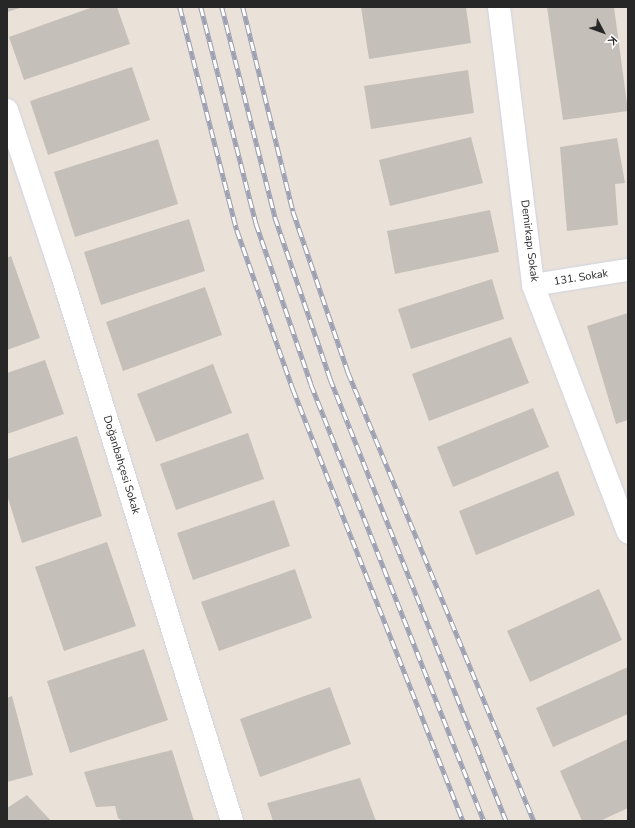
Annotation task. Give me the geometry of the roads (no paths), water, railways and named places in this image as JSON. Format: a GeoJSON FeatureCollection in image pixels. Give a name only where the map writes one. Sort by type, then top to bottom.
{"type":"FeatureCollection","features":[{"type":"Feature","properties":{"kind":"street","name":"Demirkapı Sokak"},"geometry":{"type":"LineString","coordinates":[[498,7],[534,286],[628,532]]}},
{"type":"Feature","properties":{"kind":"street","name":"Doğanbahçesi Sokak"},"geometry":{"type":"LineString","coordinates":[[7,110],[60,269],[232,821]]}},
{"type":"Feature","properties":{"kind":"street","name":"131. Sokak"},"geometry":{"type":"LineString","coordinates":[[534,286],[628,270]]}},
{"type":"Feature","properties":{"kind":"railway"},"geometry":{"type":"LineString","coordinates":[[180,7],[237,230],[293,389],[463,821]]}},
{"type":"Feature","properties":{"kind":"railway"},"geometry":{"type":"LineString","coordinates":[[201,7],[256,223],[311,384],[484,821]]}},
{"type":"Feature","properties":{"kind":"railway"},"geometry":{"type":"LineString","coordinates":[[222,7],[275,217],[330,378],[506,821]]}},
{"type":"Feature","properties":{"kind":"railway"},"geometry":{"type":"LineString","coordinates":[[243,7],[293,211],[348,372],[534,821]]}}]}
